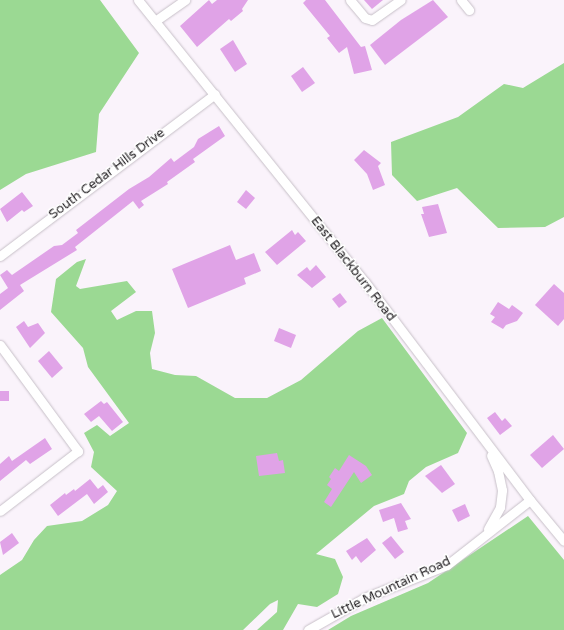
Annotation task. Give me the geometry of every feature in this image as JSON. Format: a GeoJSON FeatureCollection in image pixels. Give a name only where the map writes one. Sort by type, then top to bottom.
{"type":"FeatureCollection","features":[{"type":"Feature","properties":{"kind":"street","name":"East Blackburn Road"},"geometry":{"type":"LineString","coordinates":[[138,0],[365,282],[530,500],[564,541]]}},
{"type":"Feature","properties":{"kind":"street"},"geometry":{"type":"LineString","coordinates":[[155,21],[185,0]]}},
{"type":"Feature","properties":{"kind":"street"},"geometry":{"type":"LineString","coordinates":[[350,0],[365,18],[372,20],[402,0]]}},
{"type":"Feature","properties":{"kind":"street"},"geometry":{"type":"LineString","coordinates":[[461,0],[469,10]]}},
{"type":"Feature","properties":{"kind":"street","name":"South Cedar Hills Drive"},"geometry":{"type":"LineString","coordinates":[[0,256],[215,94]]}},
{"type":"Feature","properties":{"kind":"street"},"geometry":{"type":"LineString","coordinates":[[0,345],[78,451],[0,511]]}},
{"type":"Feature","properties":{"kind":"street"},"geometry":{"type":"LineString","coordinates":[[484,535],[500,508],[502,490],[498,471],[485,441]]}},
{"type":"Feature","properties":{"kind":"street","name":"Little Mountain Road"},"geometry":{"type":"LineString","coordinates":[[308,630],[364,598],[447,565],[530,500]]}},
{"type":"Feature","properties":{"kind":"green space"},"geometry":{"type":"Polygon","coordinates":[[[0,0],[100,0],[139,53],[99,114],[96,152],[26,174],[0,190],[0,0]]]}},
{"type":"Feature","properties":{"kind":"green space"},"geometry":{"type":"Polygon","coordinates":[[[564,63],[564,217],[545,227],[498,228],[457,188],[417,201],[392,175],[391,142],[458,117],[504,84],[523,88],[564,63]]]}},
{"type":"Feature","properties":{"kind":"green space"},"geometry":{"type":"Polygon","coordinates":[[[86,259],[76,286],[80,289],[127,281],[136,292],[111,311],[117,320],[136,311],[152,311],[155,333],[150,353],[152,369],[175,375],[196,376],[235,398],[267,398],[301,380],[358,331],[382,318],[467,433],[458,453],[426,467],[409,481],[404,494],[374,506],[316,554],[335,559],[343,577],[338,594],[317,607],[298,604],[283,630],[257,630],[277,612],[278,600],[270,604],[243,630],[0,630],[0,575],[22,560],[34,540],[47,526],[82,521],[108,505],[117,491],[91,467],[94,452],[84,433],[97,425],[110,436],[129,423],[88,367],[83,348],[51,312],[56,279],[77,262],[86,259]]]}},
{"type":"Feature","properties":{"kind":"green space"},"geometry":{"type":"Polygon","coordinates":[[[528,516],[564,560],[564,630],[328,630],[351,616],[428,583],[528,516]]]}},
{"type":"Feature","properties":{"kind":"building"},"geometry":{"type":"Polygon","coordinates":[[[209,0],[212,4],[217,0],[248,0],[242,9],[243,11],[231,21],[229,19],[197,47],[180,26],[209,0]]]}},
{"type":"Feature","properties":{"kind":"building"},"geometry":{"type":"Polygon","coordinates":[[[306,0],[325,0],[361,47],[365,46],[372,70],[354,74],[347,47],[339,53],[327,38],[330,36],[303,3],[306,0]]]}},
{"type":"Feature","properties":{"kind":"building"},"geometry":{"type":"Polygon","coordinates":[[[364,0],[383,0],[372,9],[364,0]]]}},
{"type":"Feature","properties":{"kind":"building"},"geometry":{"type":"Polygon","coordinates":[[[433,0],[448,17],[385,65],[370,45],[401,20],[433,0]]]}},
{"type":"Feature","properties":{"kind":"building"},"geometry":{"type":"Polygon","coordinates":[[[233,40],[247,64],[235,72],[220,49],[233,40]]]}},
{"type":"Feature","properties":{"kind":"building"},"geometry":{"type":"Polygon","coordinates":[[[303,67],[315,83],[302,92],[291,76],[303,67]]]}},
{"type":"Feature","properties":{"kind":"building"},"geometry":{"type":"Polygon","coordinates":[[[219,126],[225,136],[193,159],[195,162],[167,182],[168,184],[141,201],[144,205],[139,209],[133,201],[75,247],[77,250],[20,285],[24,291],[0,310],[0,294],[8,288],[0,275],[7,270],[12,275],[54,246],[62,245],[78,233],[76,230],[129,189],[149,177],[171,158],[174,162],[194,147],[198,139],[219,126]]]}},
{"type":"Feature","properties":{"kind":"building"},"geometry":{"type":"Polygon","coordinates":[[[364,150],[381,163],[378,166],[385,185],[373,190],[367,174],[354,160],[364,150]]]}},
{"type":"Feature","properties":{"kind":"building"},"geometry":{"type":"Polygon","coordinates":[[[246,190],[255,198],[246,209],[237,202],[246,190]]]}},
{"type":"Feature","properties":{"kind":"building"},"geometry":{"type":"Polygon","coordinates":[[[22,192],[33,206],[24,212],[22,210],[7,222],[0,209],[22,192]]]}},
{"type":"Feature","properties":{"kind":"building"},"geometry":{"type":"Polygon","coordinates":[[[438,204],[447,233],[429,237],[421,214],[424,214],[422,207],[438,204]]]}},
{"type":"Feature","properties":{"kind":"building"},"geometry":{"type":"Polygon","coordinates":[[[292,230],[295,235],[298,232],[306,241],[277,265],[265,252],[292,230]]]}},
{"type":"Feature","properties":{"kind":"building"},"geometry":{"type":"Polygon","coordinates":[[[230,245],[236,260],[254,253],[261,271],[244,278],[246,284],[188,308],[172,269],[230,245]]]}},
{"type":"Feature","properties":{"kind":"building"},"geometry":{"type":"Polygon","coordinates":[[[316,265],[326,277],[312,288],[297,275],[307,267],[310,271],[316,265]]]}},
{"type":"Feature","properties":{"kind":"building"},"geometry":{"type":"Polygon","coordinates":[[[554,284],[564,293],[564,319],[558,326],[535,305],[554,284]]]}},
{"type":"Feature","properties":{"kind":"building"},"geometry":{"type":"Polygon","coordinates":[[[340,293],[347,302],[339,308],[332,299],[340,293]]]}},
{"type":"Feature","properties":{"kind":"building"},"geometry":{"type":"Polygon","coordinates":[[[498,302],[509,309],[512,305],[523,313],[517,321],[506,325],[503,329],[491,322],[495,317],[490,314],[498,302]]]}},
{"type":"Feature","properties":{"kind":"building"},"geometry":{"type":"Polygon","coordinates":[[[24,321],[28,327],[38,323],[45,333],[30,348],[16,327],[24,321]]]}},
{"type":"Feature","properties":{"kind":"building"},"geometry":{"type":"Polygon","coordinates":[[[279,328],[296,335],[291,348],[274,341],[279,328]]]}},
{"type":"Feature","properties":{"kind":"building"},"geometry":{"type":"Polygon","coordinates":[[[49,351],[63,368],[52,378],[38,361],[49,351]]]}},
{"type":"Feature","properties":{"kind":"building"},"geometry":{"type":"Polygon","coordinates":[[[0,391],[9,391],[9,401],[0,401],[0,391]]]}},
{"type":"Feature","properties":{"kind":"building"},"geometry":{"type":"Polygon","coordinates":[[[101,401],[104,404],[107,402],[123,422],[112,431],[99,416],[91,422],[84,414],[101,401]]]}},
{"type":"Feature","properties":{"kind":"building"},"geometry":{"type":"Polygon","coordinates":[[[495,412],[502,421],[505,418],[512,426],[500,435],[487,418],[495,412]]]}},
{"type":"Feature","properties":{"kind":"building"},"geometry":{"type":"Polygon","coordinates":[[[553,435],[564,449],[542,468],[530,455],[553,435]]]}},
{"type":"Feature","properties":{"kind":"building"},"geometry":{"type":"Polygon","coordinates":[[[45,438],[52,449],[30,464],[26,460],[0,481],[0,464],[9,456],[12,461],[45,438]]]}},
{"type":"Feature","properties":{"kind":"building"},"geometry":{"type":"Polygon","coordinates":[[[277,453],[279,461],[283,460],[285,473],[259,476],[256,456],[277,453]]]}},
{"type":"Feature","properties":{"kind":"building"},"geometry":{"type":"Polygon","coordinates":[[[349,455],[366,466],[372,475],[361,483],[354,472],[331,507],[324,502],[332,489],[327,485],[331,479],[329,477],[335,468],[339,471],[349,455]]]}},
{"type":"Feature","properties":{"kind":"building"},"geometry":{"type":"Polygon","coordinates":[[[441,465],[455,484],[442,493],[425,476],[441,465]]]}},
{"type":"Feature","properties":{"kind":"building"},"geometry":{"type":"Polygon","coordinates":[[[90,479],[98,489],[103,485],[108,492],[94,504],[87,494],[58,516],[50,505],[65,493],[66,495],[74,489],[75,491],[90,479]]]}},
{"type":"Feature","properties":{"kind":"building"},"geometry":{"type":"Polygon","coordinates":[[[401,503],[411,519],[405,521],[408,529],[398,532],[394,518],[383,522],[379,510],[401,503]]]}},
{"type":"Feature","properties":{"kind":"building"},"geometry":{"type":"Polygon","coordinates":[[[465,504],[470,516],[458,522],[452,510],[465,504]]]}},
{"type":"Feature","properties":{"kind":"building"},"geometry":{"type":"Polygon","coordinates":[[[12,533],[19,543],[3,555],[0,542],[12,533]]]}},
{"type":"Feature","properties":{"kind":"building"},"geometry":{"type":"Polygon","coordinates":[[[391,536],[404,552],[395,559],[382,543],[391,536]]]}},
{"type":"Feature","properties":{"kind":"building"},"geometry":{"type":"Polygon","coordinates":[[[367,538],[376,550],[361,563],[356,556],[352,560],[346,551],[367,538]]]}}]}
